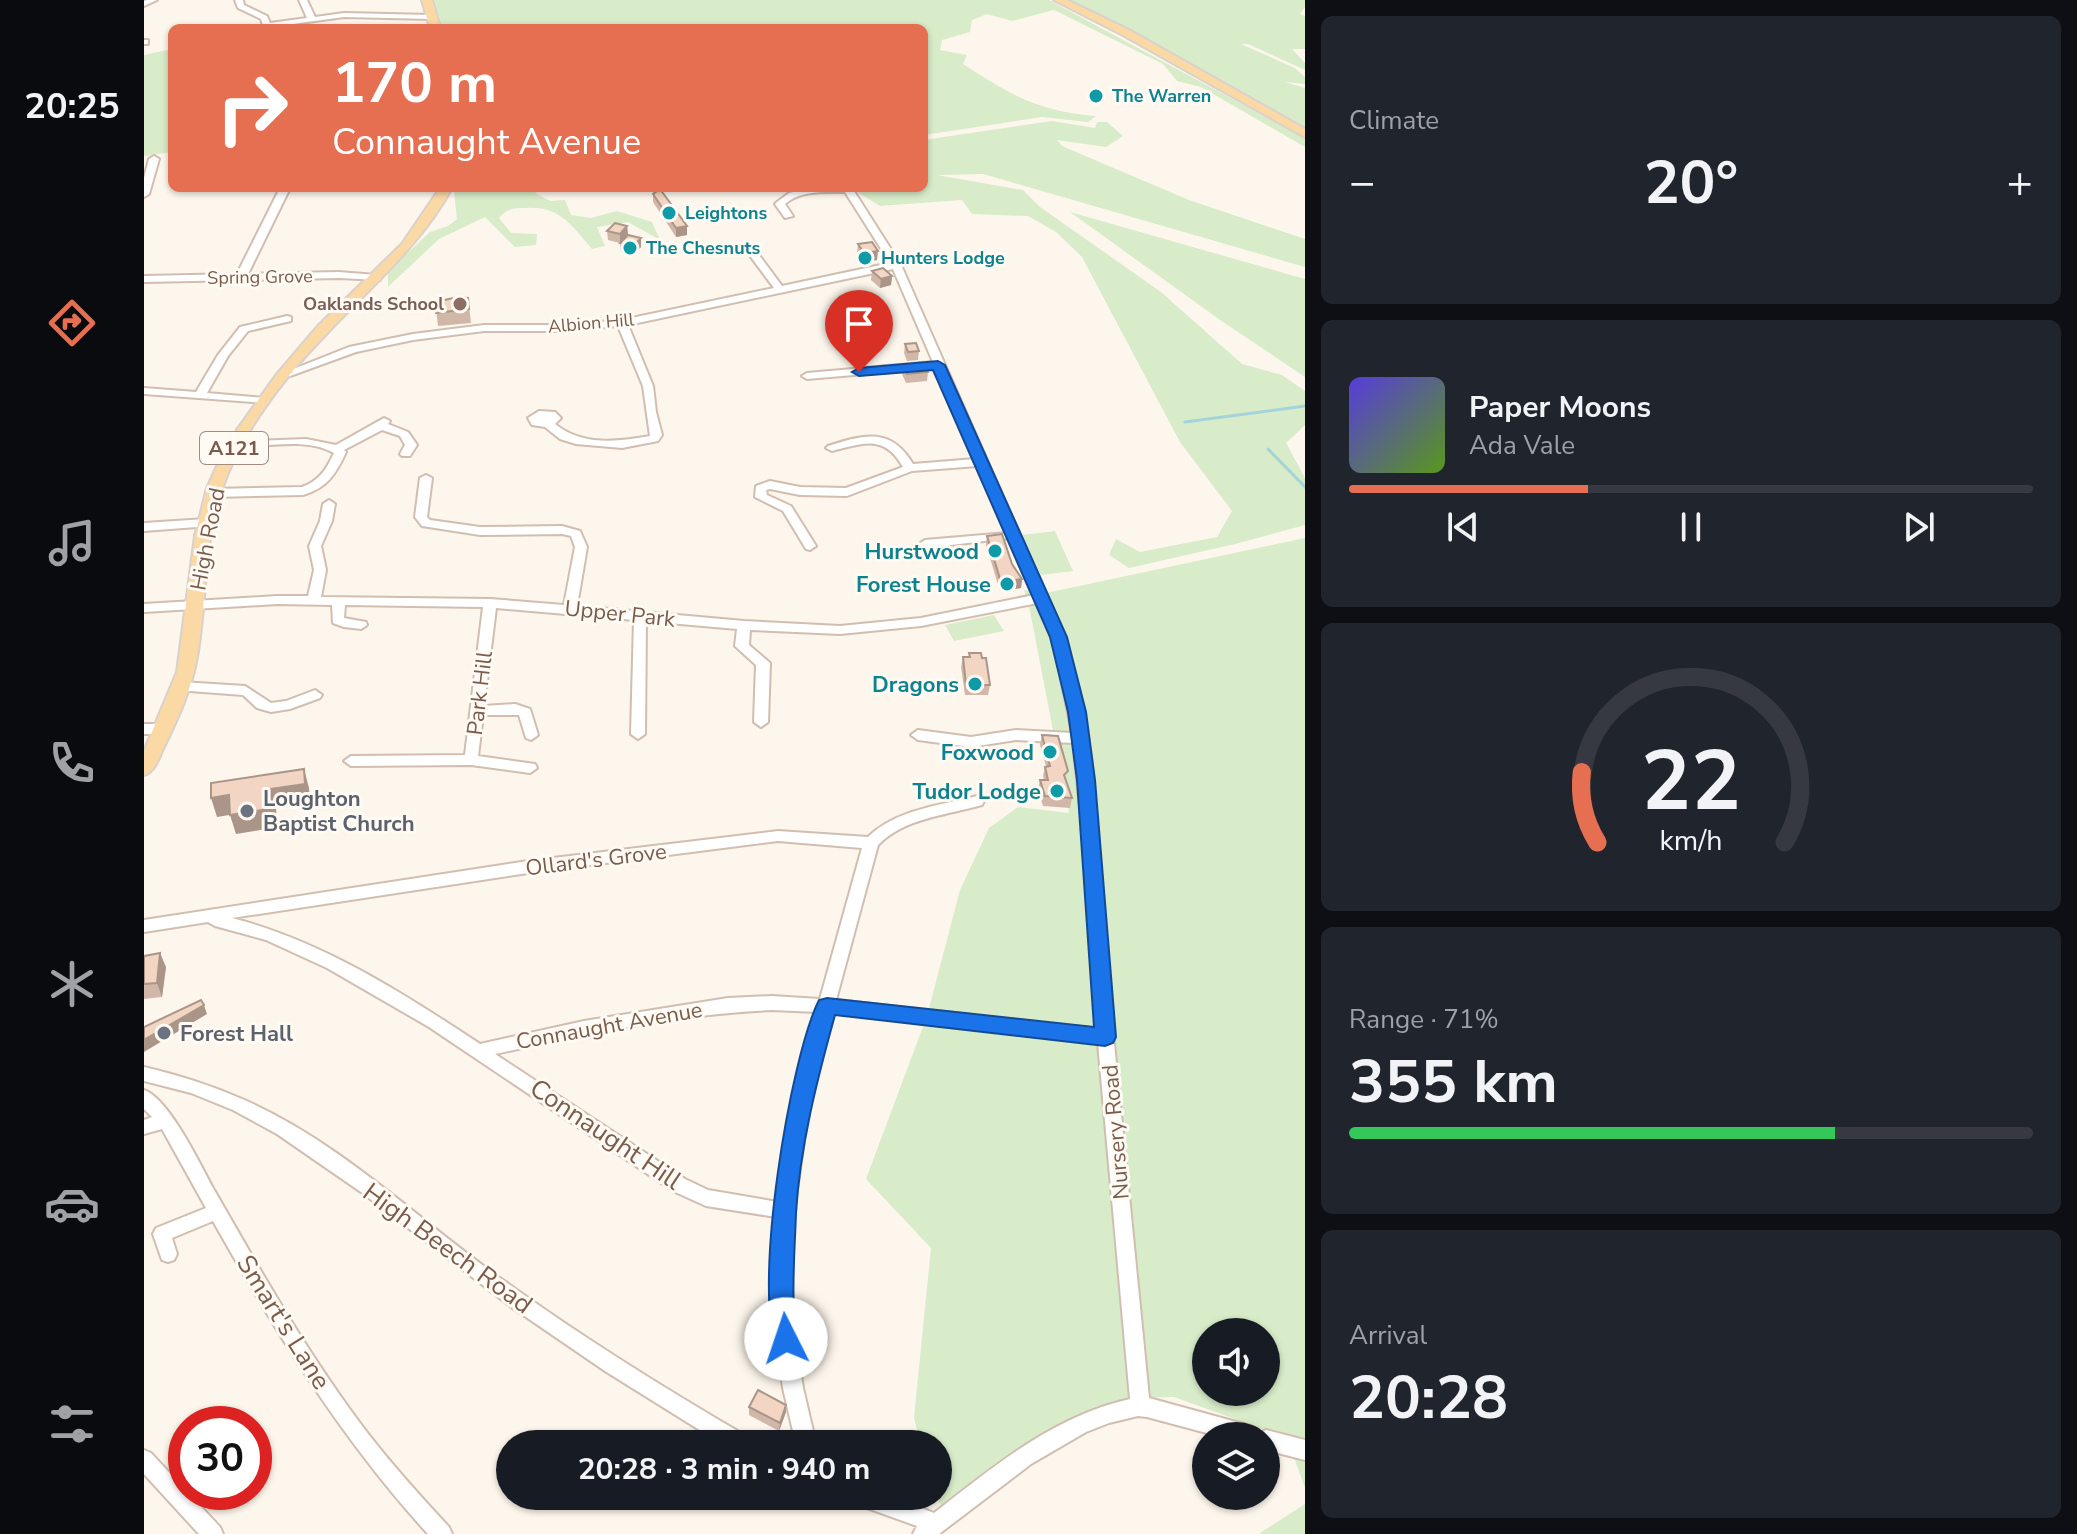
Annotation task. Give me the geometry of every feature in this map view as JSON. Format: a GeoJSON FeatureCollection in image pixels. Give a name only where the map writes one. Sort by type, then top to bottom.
{"type":"FeatureCollection","features":[{"type":"Feature","properties":{"kind":"main road"},"geometry":{"type":"LineString","coordinates":[[427,0],[433,22]]}},
{"type":"Feature","properties":{"kind":"main road"},"geometry":{"type":"LineString","coordinates":[[1059,0],[1125,32],[1305,134]]}},
{"type":"Feature","properties":{"kind":"main road","name":"High Road"},"geometry":{"type":"LineString","coordinates":[[144,769],[181,687],[189,658],[206,523],[213,493],[236,444],[264,401],[322,329],[376,278],[421,229],[445,192]]}},
{"type":"Feature","properties":{"kind":"street"},"geometry":{"type":"LineString","coordinates":[[144,4],[153,0]]}},
{"type":"Feature","properties":{"kind":"street"},"geometry":{"type":"LineString","coordinates":[[239,0],[241,6],[264,18],[267,24]]}},
{"type":"Feature","properties":{"kind":"street"},"geometry":{"type":"LineString","coordinates":[[303,0],[312,19]]}},
{"type":"Feature","properties":{"kind":"street"},"geometry":{"type":"LineString","coordinates":[[284,24],[344,15],[433,22]]}},
{"type":"Feature","properties":{"kind":"street"},"geometry":{"type":"LineString","coordinates":[[323,18],[326,24]]}},
{"type":"Feature","properties":{"kind":"street"},"geometry":{"type":"LineString","coordinates":[[144,194],[154,159]]}},
{"type":"Feature","properties":{"kind":"street"},"geometry":{"type":"LineString","coordinates":[[241,277],[283,192]]}},
{"type":"Feature","properties":{"kind":"street"},"geometry":{"type":"LineString","coordinates":[[788,216],[780,204],[784,198],[822,192]]}},
{"type":"Feature","properties":{"kind":"street","name":"Nursery Road"},"geometry":{"type":"LineString","coordinates":[[850,192],[896,265],[1059,637],[1080,738],[1140,1407]]}},
{"type":"Feature","properties":{"kind":"street"},"geometry":{"type":"LineString","coordinates":[[753,253],[781,291]]}},
{"type":"Feature","properties":{"kind":"street","name":"Albion Hill"},"geometry":{"type":"LineString","coordinates":[[286,374],[353,349],[413,337],[484,328],[564,328],[622,323],[896,265]]}},
{"type":"Feature","properties":{"kind":"street","name":"Spring Grove"},"geometry":{"type":"LineString","coordinates":[[144,279],[339,275],[376,278]]}},
{"type":"Feature","properties":{"kind":"street"},"geometry":{"type":"LineString","coordinates":[[200,395],[223,355],[244,329],[287,319]]}},
{"type":"Feature","properties":{"kind":"street"},"geometry":{"type":"LineString","coordinates":[[548,424],[564,437],[576,441],[622,445],[654,439],[656,435],[648,386],[622,323]]}},
{"type":"Feature","properties":{"kind":"street"},"geometry":{"type":"LineString","coordinates":[[807,376],[938,365]]}},
{"type":"Feature","properties":{"kind":"street"},"geometry":{"type":"LineString","coordinates":[[144,391],[264,401]]}},
{"type":"Feature","properties":{"kind":"street"},"geometry":{"type":"LineString","coordinates":[[236,444],[315,443],[337,449],[382,424],[404,434],[411,445],[406,454]]}},
{"type":"Feature","properties":{"kind":"street"},"geometry":{"type":"LineString","coordinates":[[832,448],[855,440],[880,442],[895,447],[910,468]]}},
{"type":"Feature","properties":{"kind":"street"},"geometry":{"type":"LineString","coordinates":[[213,493],[303,491],[315,487],[332,472],[340,452],[337,449]]}},
{"type":"Feature","properties":{"kind":"street"},"geometry":{"type":"LineString","coordinates":[[810,546],[787,509],[761,497],[758,490],[770,485],[800,491],[847,492],[910,468],[980,462]]}},
{"type":"Feature","properties":{"kind":"street"},"geometry":{"type":"LineString","coordinates":[[426,478],[421,517],[426,523],[480,531],[562,530],[576,534],[581,547],[570,608]]}},
{"type":"Feature","properties":{"kind":"street"},"geometry":{"type":"LineString","coordinates":[[787,509],[800,491]]}},
{"type":"Feature","properties":{"kind":"street"},"geometry":{"type":"LineString","coordinates":[[313,602],[320,570],[315,546],[326,521],[329,504]]}},
{"type":"Feature","properties":{"kind":"street"},"geometry":{"type":"LineString","coordinates":[[144,527],[206,523]]}},
{"type":"Feature","properties":{"kind":"street"},"geometry":{"type":"LineString","coordinates":[[925,544],[1013,535]]}},
{"type":"Feature","properties":{"kind":"street","name":"Upper Park"},"geometry":{"type":"LineString","coordinates":[[144,608],[277,600],[490,603],[840,630],[890,627],[1042,598]]}},
{"type":"Feature","properties":{"kind":"street"},"geometry":{"type":"LineString","coordinates":[[339,601],[338,620],[361,625]]}},
{"type":"Feature","properties":{"kind":"street","name":"Park Hill"},"geometry":{"type":"LineString","coordinates":[[351,761],[471,760],[490,603]]}},
{"type":"Feature","properties":{"kind":"street"},"geometry":{"type":"LineString","coordinates":[[640,616],[643,728]]}},
{"type":"Feature","properties":{"kind":"street"},"geometry":{"type":"LineString","coordinates":[[744,625],[742,646],[763,663],[761,722]]}},
{"type":"Feature","properties":{"kind":"street"},"geometry":{"type":"LineString","coordinates":[[181,687],[245,691],[253,694],[264,706],[274,709],[315,695]]}},
{"type":"Feature","properties":{"kind":"street"},"geometry":{"type":"LineString","coordinates":[[476,711],[515,709],[525,712],[531,735]]}},
{"type":"Feature","properties":{"kind":"street"},"geometry":{"type":"LineString","coordinates":[[144,729],[163,729]]}},
{"type":"Feature","properties":{"kind":"street"},"geometry":{"type":"LineString","coordinates":[[918,735],[971,742],[1016,735],[1080,738]]}},
{"type":"Feature","properties":{"kind":"street"},"geometry":{"type":"LineString","coordinates":[[471,760],[530,768]]}},
{"type":"Feature","properties":{"kind":"street"},"geometry":{"type":"LineString","coordinates":[[803,1430],[782,1311],[785,1211],[803,1091],[871,843],[877,834],[912,819],[977,801]]}},
{"type":"Feature","properties":{"kind":"street","name":"Ollard's Grove"},"geometry":{"type":"LineString","coordinates":[[208,918],[528,867],[778,836],[871,843]]}},
{"type":"Feature","properties":{"kind":"street"},"geometry":{"type":"LineString","coordinates":[[144,926],[208,918],[277,937],[353,974],[481,1050]]}},
{"type":"Feature","properties":{"kind":"street","name":"Connaught Avenue"},"geometry":{"type":"LineString","coordinates":[[481,1050],[584,1028],[728,1005],[827,1006],[1105,1037]]}},
{"type":"Feature","properties":{"kind":"street","name":"Connaught Hill"},"geometry":{"type":"LineString","coordinates":[[481,1050],[679,1185],[706,1198],[785,1211]]}},
{"type":"Feature","properties":{"kind":"street","name":"High Beech Road"},"geometry":{"type":"LineString","coordinates":[[144,1074],[168,1078],[230,1102],[280,1127],[486,1279],[638,1384],[717,1430]]}},
{"type":"Feature","properties":{"kind":"street","name":"Smart's Lane"},"geometry":{"type":"LineString","coordinates":[[144,1097],[166,1121],[333,1401],[384,1469],[442,1534]]}},
{"type":"Feature","properties":{"kind":"street"},"geometry":{"type":"LineString","coordinates":[[144,1127],[166,1121]]}},
{"type":"Feature","properties":{"kind":"street"},"geometry":{"type":"LineString","coordinates":[[168,1254],[162,1234],[218,1211]]}},
{"type":"Feature","properties":{"kind":"street"},"geometry":{"type":"LineString","coordinates":[[903,1510],[929,1529],[1036,1448],[1081,1424],[1140,1407],[1197,1422]]}},
{"type":"Feature","properties":{"kind":"street"},"geometry":{"type":"LineString","coordinates":[[1280,1444],[1305,1450]]}},
{"type":"Feature","properties":{"kind":"street"},"geometry":{"type":"LineString","coordinates":[[144,1460],[213,1534]]}},
{"type":"Feature","properties":{"kind":"green space"},"geometry":{"type":"Polygon","coordinates":[[[429,0],[1049,0],[1305,138],[1305,147],[1201,87],[1177,81],[1163,64],[1054,10],[1012,21],[987,14],[972,20],[970,32],[942,40],[940,50],[967,55],[963,64],[1025,100],[1057,110],[1096,116],[1088,122],[1042,117],[928,134],[928,24],[438,24],[429,0]]]}},
{"type":"Feature","properties":{"kind":"green space"},"geometry":{"type":"Polygon","coordinates":[[[1063,0],[1305,0],[1300,14],[1305,16],[1305,49],[1292,49],[1305,63],[1305,70],[1248,44],[1241,44],[1295,68],[1305,77],[1305,84],[1285,82],[1305,88],[1305,131],[1063,0]]]}},
{"type":"Feature","properties":{"kind":"green space"},"geometry":{"type":"Polygon","coordinates":[[[168,50],[168,153],[144,156],[144,55],[168,50]]]}},
{"type":"Feature","properties":{"kind":"green space"},"geometry":{"type":"Polygon","coordinates":[[[1052,121],[1095,128],[1097,122],[1107,122],[1123,136],[1106,147],[1057,140],[1062,146],[1189,200],[1305,239],[1305,267],[983,174],[937,175],[1023,190],[1040,207],[1161,292],[1242,364],[1282,375],[1305,391],[1305,425],[1286,443],[1305,478],[1305,525],[1129,568],[1109,555],[1116,539],[1140,552],[1217,537],[1232,511],[1180,442],[1082,257],[1056,232],[1028,216],[972,214],[962,200],[880,206],[857,192],[928,192],[928,139],[1052,121]]]}},
{"type":"Feature","properties":{"kind":"green space"},"geometry":{"type":"Polygon","coordinates":[[[454,192],[538,192],[535,193],[550,201],[565,200],[571,215],[591,218],[617,211],[652,222],[660,240],[628,222],[597,227],[605,246],[592,249],[557,214],[538,208],[515,209],[499,218],[511,233],[537,234],[536,245],[515,247],[485,217],[439,239],[388,287],[388,271],[430,232],[448,226],[457,219],[454,192]]]}},
{"type":"Feature","properties":{"kind":"green space"},"geometry":{"type":"Polygon","coordinates":[[[1070,212],[1305,279],[1305,377],[1223,322],[1070,212]]]}},
{"type":"Feature","properties":{"kind":"green space"},"geometry":{"type":"Polygon","coordinates":[[[1055,531],[1073,571],[1041,575],[1022,535],[1055,531]]]}},
{"type":"Feature","properties":{"kind":"green space"},"geometry":{"type":"Polygon","coordinates":[[[1305,538],[1305,1488],[1287,1438],[1280,1435],[1280,1422],[1243,1422],[1199,1406],[1280,1406],[1280,1318],[1192,1318],[1192,1404],[1174,1397],[1128,1398],[1091,1414],[952,1509],[952,1430],[917,1430],[914,1418],[931,1248],[866,1179],[927,1016],[960,890],[989,828],[1018,807],[1069,813],[1024,590],[1046,593],[1305,538]]]}},
{"type":"Feature","properties":{"kind":"green space"},"geometry":{"type":"Polygon","coordinates":[[[994,615],[1004,631],[954,641],[945,625],[994,615]]]}},
{"type":"Feature","properties":{"kind":"green space"},"geometry":{"type":"Polygon","coordinates":[[[1305,1504],[1305,1534],[1260,1533],[1305,1504]]]}},
{"type":"Feature","properties":{"kind":"building"},"geometry":{"type":"Polygon","coordinates":[[[662,192],[687,226],[676,228],[653,194],[662,192]]]}},
{"type":"Feature","properties":{"kind":"building"},"geometry":{"type":"Polygon","coordinates":[[[615,223],[627,226],[620,234],[607,231],[615,223]]]}},
{"type":"Feature","properties":{"kind":"building"},"geometry":{"type":"Polygon","coordinates":[[[628,235],[641,238],[633,246],[620,243],[628,235]]]}},
{"type":"Feature","properties":{"kind":"building"},"geometry":{"type":"Polygon","coordinates":[[[872,242],[878,251],[864,253],[858,244],[872,242]]]}},
{"type":"Feature","properties":{"kind":"building"},"geometry":{"type":"Polygon","coordinates":[[[883,268],[892,276],[881,279],[872,271],[883,268]]]}},
{"type":"Feature","properties":{"kind":"building"},"geometry":{"type":"Polygon","coordinates":[[[468,298],[469,309],[436,313],[435,302],[468,298]]]}},
{"type":"Feature","properties":{"kind":"building"},"geometry":{"type":"Polygon","coordinates":[[[916,343],[919,351],[908,352],[905,344],[916,343]]]}},
{"type":"Feature","properties":{"kind":"building"},"geometry":{"type":"Polygon","coordinates":[[[924,363],[928,372],[907,374],[903,365],[924,363]]]}},
{"type":"Feature","properties":{"kind":"building"},"geometry":{"type":"Polygon","coordinates":[[[1002,534],[1012,564],[1022,579],[1001,582],[987,536],[1002,534]]]}},
{"type":"Feature","properties":{"kind":"building"},"geometry":{"type":"Polygon","coordinates":[[[969,653],[981,653],[982,658],[986,658],[990,685],[966,685],[963,657],[970,657],[969,653]]]}},
{"type":"Feature","properties":{"kind":"building"},"geometry":{"type":"Polygon","coordinates":[[[1042,735],[1058,736],[1068,771],[1064,775],[1072,798],[1045,796],[1040,780],[1048,780],[1045,767],[1050,766],[1042,735]]]}},
{"type":"Feature","properties":{"kind":"building"},"geometry":{"type":"Polygon","coordinates":[[[304,769],[305,784],[270,789],[272,803],[262,810],[230,815],[229,795],[211,798],[211,783],[304,769]]]}},
{"type":"Feature","properties":{"kind":"building"},"geometry":{"type":"Polygon","coordinates":[[[160,953],[157,983],[144,984],[144,956],[160,953]]]}},
{"type":"Feature","properties":{"kind":"building"},"geometry":{"type":"Polygon","coordinates":[[[201,1000],[204,1005],[144,1040],[144,1027],[201,1000]]]}},
{"type":"Feature","properties":{"kind":"building"},"geometry":{"type":"Polygon","coordinates":[[[758,1390],[786,1405],[780,1423],[749,1407],[758,1390]]]}},
{"type":"Feature","properties":{"kind":"waterway"},"geometry":{"type":"LineString","coordinates":[[1185,422],[1305,406]]}},
{"type":"Feature","properties":{"kind":"waterway"},"geometry":{"type":"LineString","coordinates":[[1268,449],[1305,487]]}},
{"type":"Feature","properties":{"kind":"place","name":"The Warren"},"geometry":{"type":"Point","coordinates":[1096,96]}},
{"type":"Feature","properties":{"kind":"place","name":"Leightons"},"geometry":{"type":"Point","coordinates":[669,213]}},
{"type":"Feature","properties":{"kind":"place","name":"The Chesnuts"},"geometry":{"type":"Point","coordinates":[630,248]}},
{"type":"Feature","properties":{"kind":"place","name":"Hunters Lodge"},"geometry":{"type":"Point","coordinates":[865,258]}},
{"type":"Feature","properties":{"kind":"place","name":"Oaklands School"},"geometry":{"type":"Point","coordinates":[460,304]}},
{"type":"Feature","properties":{"kind":"place","name":"Hurstwood"},"geometry":{"type":"Point","coordinates":[995,551]}},
{"type":"Feature","properties":{"kind":"place","name":"Forest House"},"geometry":{"type":"Point","coordinates":[1007,584]}},
{"type":"Feature","properties":{"kind":"place","name":"Dragons"},"geometry":{"type":"Point","coordinates":[975,684]}},
{"type":"Feature","properties":{"kind":"place","name":"Foxwood"},"geometry":{"type":"Point","coordinates":[1050,752]}},
{"type":"Feature","properties":{"kind":"place","name":"Tudor Lodge"},"geometry":{"type":"Point","coordinates":[1057,791]}},
{"type":"Feature","properties":{"kind":"place","name":"Loughton Baptist Church"},"geometry":{"type":"Point","coordinates":[247,811]}},
{"type":"Feature","properties":{"kind":"place","name":"Forest Hall"},"geometry":{"type":"Point","coordinates":[164,1033]}},
{"type":"Feature","properties":{"kind":"route"},"geometry":{"type":"LineString","coordinates":[[786,1339],[782,1311],[785,1211],[803,1091],[827,1006],[1105,1037],[1086,780],[1077,712],[1059,637],[938,365],[859,372]]}}]}
